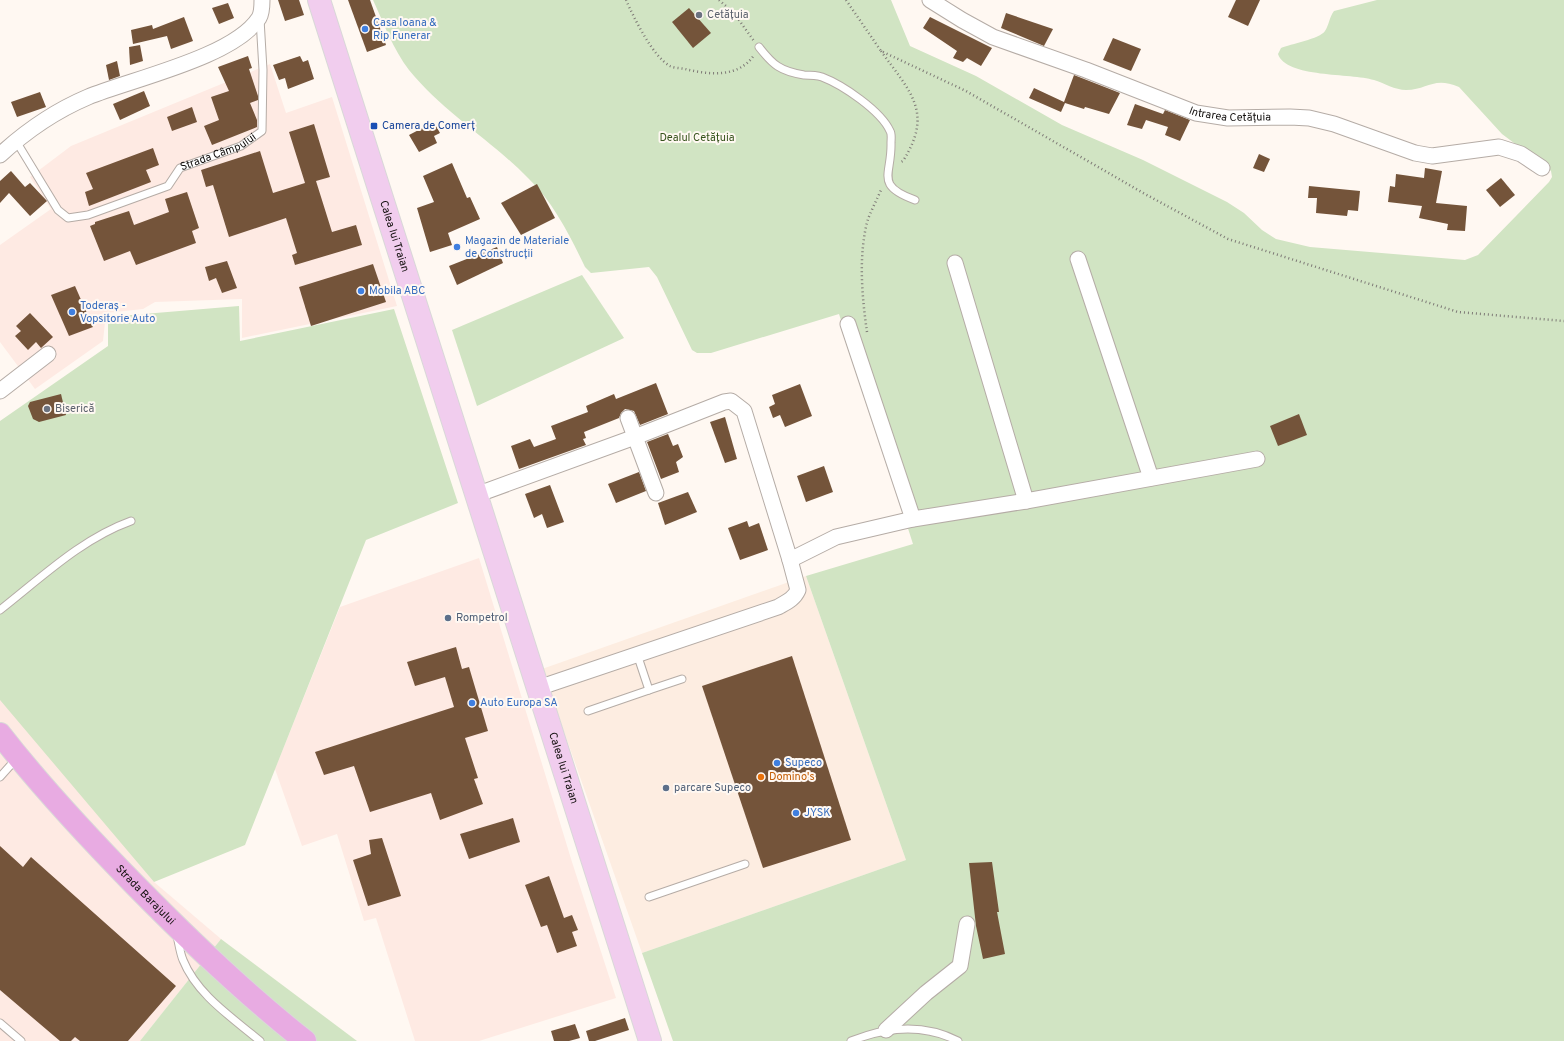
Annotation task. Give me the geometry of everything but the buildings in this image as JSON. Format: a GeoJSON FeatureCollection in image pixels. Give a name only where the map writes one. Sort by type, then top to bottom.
{"type":"FeatureCollection","features":[{"type":"Feature","properties":{"kind":"highway","name":"Strada Barajului"},"geometry":{"type":"LineString","coordinates":[[0,734],[64,812],[175,926],[230,978],[305,1041]]}},
{"type":"Feature","properties":{"kind":"main road","name":"Calea lui Traian"},"geometry":{"type":"LineString","coordinates":[[319,0],[650,1041]]}},
{"type":"Feature","properties":{"kind":"street","name":"Strada Câmpului"},"geometry":{"type":"LineString","coordinates":[[260,17],[262,0]]}},
{"type":"Feature","properties":{"kind":"street","name":"Intrarea Cetățuia"},"geometry":{"type":"LineString","coordinates":[[930,0],[962,20],[994,37],[1086,70],[1196,113],[1228,118],[1309,118],[1334,124],[1416,153],[1432,156],[1499,147],[1515,152],[1542,168]]}},
{"type":"Feature","properties":{"kind":"street"},"geometry":{"type":"LineString","coordinates":[[0,155],[16,140],[47,117],[88,97],[217,51],[239,37],[260,17]]}},
{"type":"Feature","properties":{"kind":"street"},"geometry":{"type":"LineString","coordinates":[[1078,259],[1151,478]]}},
{"type":"Feature","properties":{"kind":"street"},"geometry":{"type":"LineString","coordinates":[[955,263],[1026,501]]}},
{"type":"Feature","properties":{"kind":"street"},"geometry":{"type":"LineString","coordinates":[[848,324],[913,519]]}},
{"type":"Feature","properties":{"kind":"street"},"geometry":{"type":"LineString","coordinates":[[0,391],[48,354]]}},
{"type":"Feature","properties":{"kind":"street"},"geometry":{"type":"LineString","coordinates":[[476,495],[635,437],[724,402],[731,401],[744,411],[790,560],[798,590],[796,596],[778,607],[538,688]]}},
{"type":"Feature","properties":{"kind":"street"},"geometry":{"type":"LineString","coordinates":[[628,418],[656,493]]}},
{"type":"Feature","properties":{"kind":"street"},"geometry":{"type":"LineString","coordinates":[[790,560],[836,537],[913,519],[1026,501],[1257,459]]}},
{"type":"Feature","properties":{"kind":"street"},"geometry":{"type":"LineString","coordinates":[[886,1030],[926,993],[960,966],[967,924]]}},
{"type":"Feature","properties":{"kind":"lane","name":"Strada Câmpului"},"geometry":{"type":"LineString","coordinates":[[16,140],[58,210],[68,218],[79,217],[168,186],[180,168],[241,146],[262,131],[263,115],[260,17]]}},
{"type":"Feature","properties":{"kind":"lane"},"geometry":{"type":"LineString","coordinates":[[759,47],[773,65],[790,73],[821,77],[841,87],[878,112],[891,132],[892,150],[887,177],[890,186],[902,196],[915,200]]}},
{"type":"Feature","properties":{"kind":"lane"},"geometry":{"type":"LineString","coordinates":[[0,610],[75,551],[114,527],[131,521]]}},
{"type":"Feature","properties":{"kind":"lane"},"geometry":{"type":"LineString","coordinates":[[637,654],[649,690]]}},
{"type":"Feature","properties":{"kind":"lane"},"geometry":{"type":"LineString","coordinates":[[588,711],[682,679]]}},
{"type":"Feature","properties":{"kind":"lane"},"geometry":{"type":"LineString","coordinates":[[0,777],[18,757]]}},
{"type":"Feature","properties":{"kind":"lane"},"geometry":{"type":"LineString","coordinates":[[649,897],[745,864]]}},
{"type":"Feature","properties":{"kind":"lane"},"geometry":{"type":"LineString","coordinates":[[175,926],[183,960],[192,977],[206,994],[260,1041]]}},
{"type":"Feature","properties":{"kind":"lane"},"geometry":{"type":"LineString","coordinates":[[0,1023],[21,1041]]}},
{"type":"Feature","properties":{"kind":"lane"},"geometry":{"type":"LineString","coordinates":[[851,1041],[886,1030],[912,1028],[932,1030],[958,1041]]}},
{"type":"Feature","properties":{"kind":"path"},"geometry":{"type":"LineString","coordinates":[[626,0],[636,22],[656,52],[670,66],[715,74],[732,71],[748,63],[759,47],[734,13],[719,0]]}},
{"type":"Feature","properties":{"kind":"path"},"geometry":{"type":"LineString","coordinates":[[846,0],[909,91],[915,102],[919,115],[918,133],[904,161],[897,163],[889,162]]}},
{"type":"Feature","properties":{"kind":"path"},"geometry":{"type":"LineString","coordinates":[[881,51],[966,91],[1118,179],[1228,239],[1458,312],[1564,321]]}},
{"type":"Feature","properties":{"kind":"path"},"geometry":{"type":"LineString","coordinates":[[867,337],[862,292],[864,243],[868,220],[887,177]]}},
{"type":"Feature","properties":{"kind":"shaded area"},"geometry":{"type":"Polygon","coordinates":[[[270,64],[286,113],[332,97],[397,306],[242,338],[242,299],[155,302],[143,309],[106,313],[103,341],[35,389],[0,342],[0,245],[51,209],[30,177],[71,146],[270,64]]]}},
{"type":"Feature","properties":{"kind":"shaded area"},"geometry":{"type":"Polygon","coordinates":[[[479,558],[572,862],[616,998],[479,1041],[415,1041],[376,918],[364,921],[337,834],[302,846],[275,769],[340,607],[479,558]]]}},
{"type":"Feature","properties":{"kind":"shaded area"},"geometry":{"type":"Polygon","coordinates":[[[806,576],[906,860],[642,953],[542,669],[806,576]]]}},
{"type":"Feature","properties":{"kind":"shaded area"},"geometry":{"type":"Polygon","coordinates":[[[0,697],[154,882],[221,939],[140,1041],[0,1041],[0,697]]]}},
{"type":"Feature","properties":{"kind":"green space","name":"Dealul Cetățuia"},"geometry":{"type":"Polygon","coordinates":[[[373,0],[891,0],[910,46],[976,76],[1062,125],[1143,160],[1227,202],[1244,213],[1262,230],[1276,239],[1310,247],[1465,260],[1478,255],[1549,182],[1552,177],[1551,171],[1502,134],[1459,87],[1450,84],[1437,83],[1414,89],[1402,90],[1364,78],[1306,71],[1283,62],[1278,54],[1281,48],[1322,34],[1325,31],[1334,11],[1377,0],[1564,0],[1564,1041],[673,1041],[642,953],[906,860],[806,576],[913,544],[839,314],[711,353],[697,353],[692,350],[657,277],[649,267],[591,273],[585,267],[561,220],[546,198],[514,164],[452,113],[422,85],[409,70],[393,45],[373,0]]]}},
{"type":"Feature","properties":{"kind":"green space"},"geometry":{"type":"Polygon","coordinates":[[[582,275],[624,338],[477,406],[452,330],[582,275]]]}},
{"type":"Feature","properties":{"kind":"green space"},"geometry":{"type":"Polygon","coordinates":[[[239,306],[240,341],[394,309],[458,503],[366,540],[245,845],[154,882],[0,700],[0,421],[108,346],[108,317],[239,306]]]}},
{"type":"Feature","properties":{"kind":"green space"},"geometry":{"type":"Polygon","coordinates":[[[221,939],[357,1041],[140,1041],[221,939]]]}},
{"type":"Feature","properties":{"kind":"place","name":"Cetățuia"},"geometry":{"type":"Point","coordinates":[699,15]}},
{"type":"Feature","properties":{"kind":"place","name":"Casa Ioana & Rip Funerar"},"geometry":{"type":"Point","coordinates":[365,29]}},
{"type":"Feature","properties":{"kind":"place","name":"Camera de Comerț"},"geometry":{"type":"Point","coordinates":[374,126]}},
{"type":"Feature","properties":{"kind":"place","name":"Magazin de Materiale de Construcții"},"geometry":{"type":"Point","coordinates":[457,247]}},
{"type":"Feature","properties":{"kind":"place","name":"Mobila ABC"},"geometry":{"type":"Point","coordinates":[361,291]}},
{"type":"Feature","properties":{"kind":"place","name":"Toderaș - Vopsitorie Auto"},"geometry":{"type":"Point","coordinates":[72,312]}},
{"type":"Feature","properties":{"kind":"place","name":"Biserică"},"geometry":{"type":"Point","coordinates":[47,409]}},
{"type":"Feature","properties":{"kind":"place","name":"Rompetrol"},"geometry":{"type":"Point","coordinates":[448,618]}},
{"type":"Feature","properties":{"kind":"place","name":"Auto Europa SA"},"geometry":{"type":"Point","coordinates":[472,703]}},
{"type":"Feature","properties":{"kind":"place","name":"Supeco"},"geometry":{"type":"Point","coordinates":[777,763]}},
{"type":"Feature","properties":{"kind":"place","name":"Domino's"},"geometry":{"type":"Point","coordinates":[761,777]}},
{"type":"Feature","properties":{"kind":"place","name":"parcare Supeco"},"geometry":{"type":"Point","coordinates":[666,788]}},
{"type":"Feature","properties":{"kind":"place","name":"JYSK"},"geometry":{"type":"Point","coordinates":[796,813]}}]}
